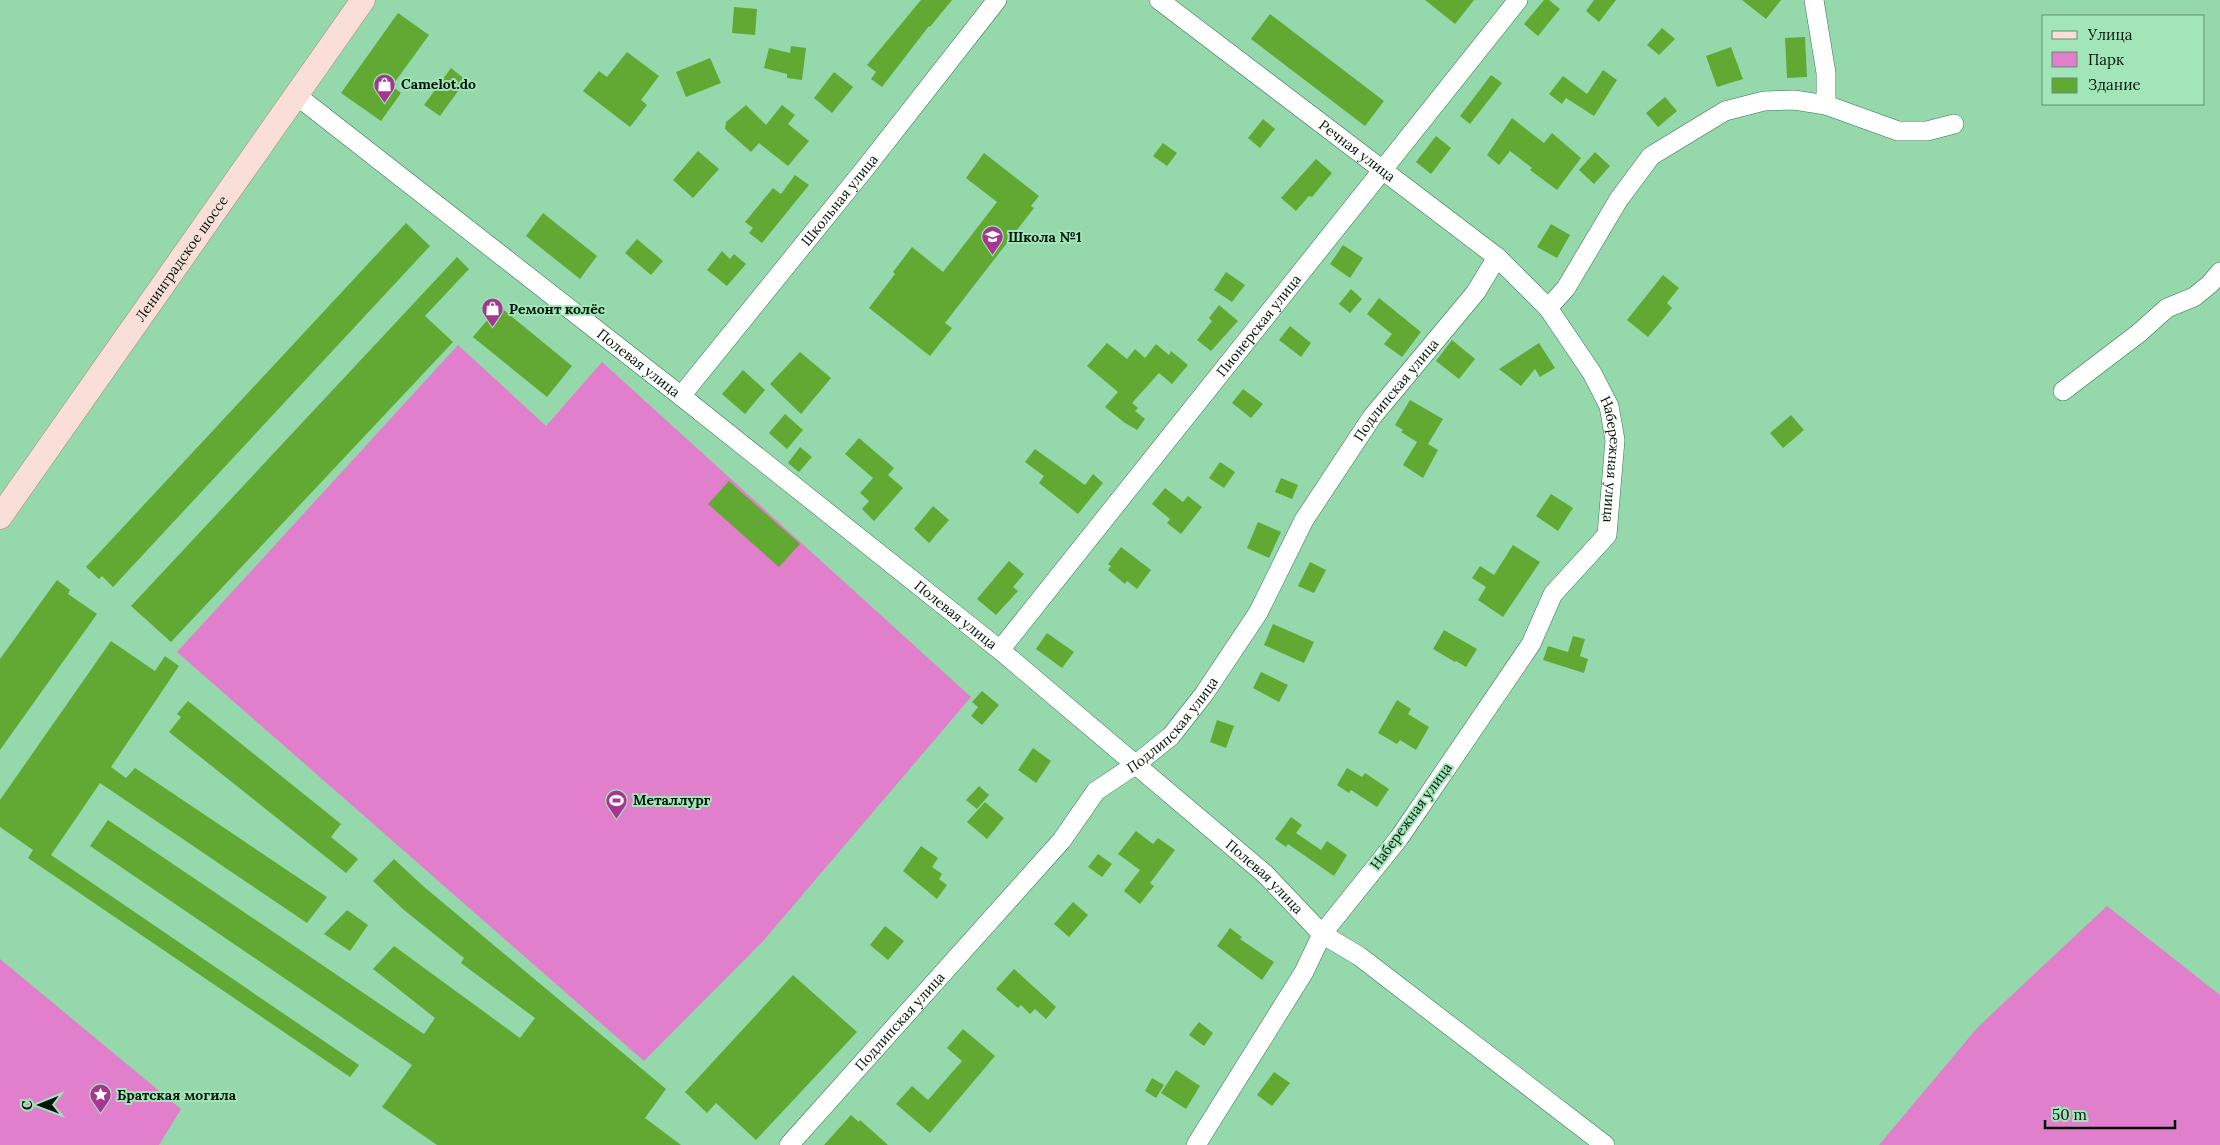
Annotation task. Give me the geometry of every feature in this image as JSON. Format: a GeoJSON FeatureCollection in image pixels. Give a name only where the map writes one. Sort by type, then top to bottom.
{"type":"FeatureCollection","features":[{"type":"Feature","properties":{"kind":"main road","name":"Ленинградское шоссе"},"geometry":{"type":"LineString","coordinates":[[0,517],[363,0]]}},
{"type":"Feature","properties":{"kind":"street","name":"Школьная улица"},"geometry":{"type":"LineString","coordinates":[[681,396],[868,166],[996,0]]}},
{"type":"Feature","properties":{"kind":"street","name":"Речная улица"},"geometry":{"type":"LineString","coordinates":[[1159,0],[1497,257],[1548,308]]}},
{"type":"Feature","properties":{"kind":"street","name":"Пионерская улица"},"geometry":{"type":"LineString","coordinates":[[1000,650],[1518,0]]}},
{"type":"Feature","properties":{"kind":"street"},"geometry":{"type":"LineString","coordinates":[[1814,0],[1826,73],[1826,105]]}},
{"type":"Feature","properties":{"kind":"street","name":"Полевая улица"},"geometry":{"type":"LineString","coordinates":[[296,95],[681,396],[1000,650],[1265,874],[1322,934],[1359,956],[1605,1145]]}},
{"type":"Feature","properties":{"kind":"street"},"geometry":{"type":"LineString","coordinates":[[1548,308],[1566,288],[1619,199],[1651,156],[1725,111],[1764,101],[1794,100],[1826,105],[1898,131],[1927,132],[1954,124]]}},
{"type":"Feature","properties":{"kind":"street","name":"Подлипская улица"},"geometry":{"type":"LineString","coordinates":[[788,1145],[1062,840],[1096,791],[1135,765],[1171,736],[1204,694],[1258,613],[1304,520],[1372,417],[1476,292],[1497,257]]}},
{"type":"Feature","properties":{"kind":"street"},"geometry":{"type":"LineString","coordinates":[[2063,391],[2167,308],[2194,298],[2220,272]]}},
{"type":"Feature","properties":{"kind":"street","name":"Набережная улица"},"geometry":{"type":"LineString","coordinates":[[1196,1145],[1304,972],[1322,934],[1399,838],[1531,644],[1553,594],[1607,535],[1615,440],[1609,406],[1592,374],[1548,308]]}},
{"type":"Feature","properties":{"kind":"green space","name":"Металлург"},"geometry":{"type":"Polygon","coordinates":[[[458,345],[546,426],[602,362],[971,697],[764,940],[644,1061],[177,652],[458,345]]]}},
{"type":"Feature","properties":{"kind":"green space"},"geometry":{"type":"Polygon","coordinates":[[[2107,906],[2220,995],[2220,1145],[1879,1145],[1978,1027],[2107,906]]]}},
{"type":"Feature","properties":{"kind":"green space"},"geometry":{"type":"Polygon","coordinates":[[[0,959],[181,1109],[159,1145],[0,1145],[0,959]]]}},
{"type":"Feature","properties":{"kind":"building"},"geometry":{"type":"Polygon","coordinates":[[[921,0],[952,0],[929,26],[882,87],[871,79],[876,72],[867,65],[921,0]]]}},
{"type":"Feature","properties":{"kind":"building"},"geometry":{"type":"Polygon","coordinates":[[[1425,0],[1474,0],[1455,24],[1425,0]]]}},
{"type":"Feature","properties":{"kind":"building"},"geometry":{"type":"Polygon","coordinates":[[[1544,0],[1549,0],[1560,9],[1538,36],[1524,24],[1544,0]]]}},
{"type":"Feature","properties":{"kind":"building"},"geometry":{"type":"Polygon","coordinates":[[[1594,0],[1616,0],[1599,22],[1586,11],[1594,0]]]}},
{"type":"Feature","properties":{"kind":"building"},"geometry":{"type":"Polygon","coordinates":[[[1742,0],[1781,0],[1766,19],[1742,0]]]}},
{"type":"Feature","properties":{"kind":"building"},"geometry":{"type":"Polygon","coordinates":[[[734,7],[757,9],[755,35],[732,33],[734,7]]]}},
{"type":"Feature","properties":{"kind":"building"},"geometry":{"type":"Polygon","coordinates":[[[398,13],[429,35],[392,86],[401,93],[381,121],[341,93],[398,13]]]}},
{"type":"Feature","properties":{"kind":"building"},"geometry":{"type":"Polygon","coordinates":[[[1270,14],[1384,101],[1365,126],[1251,39],[1270,14]]]}},
{"type":"Feature","properties":{"kind":"building"},"geometry":{"type":"Polygon","coordinates":[[[1662,28],[1675,39],[1659,55],[1647,45],[1662,28]]]}},
{"type":"Feature","properties":{"kind":"building"},"geometry":{"type":"Polygon","coordinates":[[[1805,37],[1807,77],[1787,78],[1785,38],[1805,37]]]}},
{"type":"Feature","properties":{"kind":"building"},"geometry":{"type":"Polygon","coordinates":[[[791,46],[806,48],[802,80],[787,78],[787,74],[764,68],[769,48],[790,53],[791,46]]]}},
{"type":"Feature","properties":{"kind":"building"},"geometry":{"type":"Polygon","coordinates":[[[1731,47],[1743,79],[1717,87],[1706,56],[1731,47]]]}},
{"type":"Feature","properties":{"kind":"building"},"geometry":{"type":"Polygon","coordinates":[[[627,52],[659,76],[641,100],[647,105],[630,127],[583,91],[599,71],[607,77],[627,52]]]}},
{"type":"Feature","properties":{"kind":"building"},"geometry":{"type":"Polygon","coordinates":[[[710,58],[721,83],[686,97],[676,72],[710,58]]]}},
{"type":"Feature","properties":{"kind":"building"},"geometry":{"type":"Polygon","coordinates":[[[451,68],[466,80],[440,116],[424,105],[451,68]]]}},
{"type":"Feature","properties":{"kind":"building"},"geometry":{"type":"Polygon","coordinates":[[[1603,70],[1617,80],[1594,116],[1566,98],[1562,104],[1549,94],[1563,76],[1587,94],[1603,70]]]}},
{"type":"Feature","properties":{"kind":"building"},"geometry":{"type":"Polygon","coordinates":[[[834,72],[853,87],[832,113],[814,98],[834,72]]]}},
{"type":"Feature","properties":{"kind":"building"},"geometry":{"type":"Polygon","coordinates":[[[1491,75],[1502,83],[1470,124],[1460,116],[1491,75]]]}},
{"type":"Feature","properties":{"kind":"building"},"geometry":{"type":"Polygon","coordinates":[[[1665,97],[1677,111],[1658,127],[1646,113],[1665,97]]]}},
{"type":"Feature","properties":{"kind":"building"},"geometry":{"type":"Polygon","coordinates":[[[746,105],[766,125],[782,105],[795,115],[788,124],[809,141],[788,166],[759,143],[751,152],[725,129],[726,122],[746,105]]]}},
{"type":"Feature","properties":{"kind":"building"},"geometry":{"type":"Polygon","coordinates":[[[1512,118],[1544,143],[1552,133],[1581,158],[1557,190],[1530,170],[1532,168],[1510,151],[1499,165],[1487,155],[1512,118]]]}},
{"type":"Feature","properties":{"kind":"building"},"geometry":{"type":"Polygon","coordinates":[[[1263,119],[1275,129],[1260,148],[1248,138],[1263,119]]]}},
{"type":"Feature","properties":{"kind":"building"},"geometry":{"type":"Polygon","coordinates":[[[1436,136],[1451,148],[1431,174],[1416,162],[1436,136]]]}},
{"type":"Feature","properties":{"kind":"building"},"geometry":{"type":"Polygon","coordinates":[[[1163,143],[1177,153],[1167,166],[1153,156],[1163,143]]]}},
{"type":"Feature","properties":{"kind":"building"},"geometry":{"type":"Polygon","coordinates":[[[698,151],[719,169],[693,198],[673,180],[698,151]]]}},
{"type":"Feature","properties":{"kind":"building"},"geometry":{"type":"Polygon","coordinates":[[[1595,152],[1610,166],[1594,184],[1579,170],[1595,152]]]}},
{"type":"Feature","properties":{"kind":"building"},"geometry":{"type":"Polygon","coordinates":[[[984,153],[1039,196],[1031,206],[1034,208],[945,323],[952,328],[930,356],[869,308],[895,274],[893,272],[912,247],[943,272],[997,202],[966,178],[984,153]]]}},
{"type":"Feature","properties":{"kind":"building"},"geometry":{"type":"Polygon","coordinates":[[[1316,159],[1332,173],[1312,197],[1309,196],[1296,211],[1281,198],[1316,159]]]}},
{"type":"Feature","properties":{"kind":"building"},"geometry":{"type":"Polygon","coordinates":[[[795,175],[809,185],[762,243],[749,233],[753,228],[745,222],[773,188],[781,194],[795,175]]]}},
{"type":"Feature","properties":{"kind":"building"},"geometry":{"type":"Polygon","coordinates":[[[543,213],[597,256],[580,279],[526,236],[543,213]]]}},
{"type":"Feature","properties":{"kind":"building"},"geometry":{"type":"Polygon","coordinates":[[[406,223],[430,246],[113,587],[102,576],[99,579],[86,567],[406,223]]]}},
{"type":"Feature","properties":{"kind":"building"},"geometry":{"type":"Polygon","coordinates":[[[1551,224],[1570,235],[1557,258],[1537,247],[1551,224]]]}},
{"type":"Feature","properties":{"kind":"building"},"geometry":{"type":"Polygon","coordinates":[[[637,239],[663,261],[651,275],[625,253],[637,239]]]}},
{"type":"Feature","properties":{"kind":"building"},"geometry":{"type":"Polygon","coordinates":[[[1343,245],[1363,258],[1350,278],[1330,264],[1343,245]]]}},
{"type":"Feature","properties":{"kind":"building"},"geometry":{"type":"Polygon","coordinates":[[[722,251],[730,259],[734,254],[746,264],[727,286],[707,270],[722,251]]]}},
{"type":"Feature","properties":{"kind":"building"},"geometry":{"type":"Polygon","coordinates":[[[457,257],[469,269],[425,316],[453,342],[171,642],[131,606],[457,257]]]}},
{"type":"Feature","properties":{"kind":"building"},"geometry":{"type":"Polygon","coordinates":[[[1226,272],[1245,285],[1232,302],[1214,290],[1226,272]]]}},
{"type":"Feature","properties":{"kind":"building"},"geometry":{"type":"Polygon","coordinates":[[[1663,275],[1679,288],[1667,303],[1672,308],[1648,337],[1627,320],[1663,275]]]}},
{"type":"Feature","properties":{"kind":"building"},"geometry":{"type":"Polygon","coordinates":[[[1351,289],[1362,299],[1350,313],[1339,304],[1351,289]]]}},
{"type":"Feature","properties":{"kind":"building"},"geometry":{"type":"Polygon","coordinates":[[[1379,298],[1421,332],[1402,357],[1384,344],[1392,334],[1367,314],[1379,298]]]}},
{"type":"Feature","properties":{"kind":"building"},"geometry":{"type":"Polygon","coordinates":[[[1219,305],[1238,321],[1211,351],[1197,340],[1212,321],[1209,318],[1219,305]]]}},
{"type":"Feature","properties":{"kind":"building"},"geometry":{"type":"Polygon","coordinates":[[[499,306],[572,366],[547,397],[473,337],[499,306]]]}},
{"type":"Feature","properties":{"kind":"building"},"geometry":{"type":"Polygon","coordinates":[[[1290,326],[1311,343],[1301,357],[1279,340],[1290,326]]]}},
{"type":"Feature","properties":{"kind":"building"},"geometry":{"type":"Polygon","coordinates":[[[1452,340],[1475,359],[1459,379],[1436,361],[1452,340]]]}},
{"type":"Feature","properties":{"kind":"building"},"geometry":{"type":"Polygon","coordinates":[[[1107,343],[1127,359],[1135,349],[1145,358],[1156,344],[1169,355],[1171,351],[1188,365],[1172,384],[1159,373],[1132,403],[1138,408],[1135,411],[1145,419],[1137,430],[1105,407],[1118,392],[1087,366],[1107,343]]]}},
{"type":"Feature","properties":{"kind":"building"},"geometry":{"type":"Polygon","coordinates":[[[1539,343],[1555,368],[1540,377],[1535,369],[1521,386],[1499,369],[1539,343]]]}},
{"type":"Feature","properties":{"kind":"building"},"geometry":{"type":"Polygon","coordinates":[[[800,352],[831,378],[801,414],[770,384],[800,352]]]}},
{"type":"Feature","properties":{"kind":"building"},"geometry":{"type":"Polygon","coordinates":[[[743,370],[765,390],[745,414],[722,394],[743,370]]]}},
{"type":"Feature","properties":{"kind":"building"},"geometry":{"type":"Polygon","coordinates":[[[1243,389],[1263,404],[1251,418],[1232,403],[1243,389]]]}},
{"type":"Feature","properties":{"kind":"building"},"geometry":{"type":"Polygon","coordinates":[[[1410,400],[1443,419],[1428,444],[1438,450],[1423,478],[1403,465],[1417,442],[1401,432],[1403,430],[1395,425],[1410,400]]]}},
{"type":"Feature","properties":{"kind":"building"},"geometry":{"type":"Polygon","coordinates":[[[785,414],[803,430],[787,449],[769,433],[785,414]]]}},
{"type":"Feature","properties":{"kind":"building"},"geometry":{"type":"Polygon","coordinates":[[[1791,415],[1804,430],[1783,448],[1770,433],[1791,415]]]}},
{"type":"Feature","properties":{"kind":"building"},"geometry":{"type":"Polygon","coordinates":[[[859,438],[894,468],[888,475],[903,488],[874,521],[862,509],[869,501],[860,493],[873,478],[845,454],[859,438]]]}},
{"type":"Feature","properties":{"kind":"building"},"geometry":{"type":"Polygon","coordinates":[[[800,447],[812,457],[799,472],[788,463],[800,447]]]}},
{"type":"Feature","properties":{"kind":"building"},"geometry":{"type":"Polygon","coordinates":[[[1035,449],[1085,485],[1093,474],[1103,483],[1078,514],[1039,483],[1044,476],[1025,462],[1035,449]]]}},
{"type":"Feature","properties":{"kind":"building"},"geometry":{"type":"Polygon","coordinates":[[[1220,462],[1235,472],[1224,488],[1209,478],[1220,462]]]}},
{"type":"Feature","properties":{"kind":"building"},"geometry":{"type":"Polygon","coordinates":[[[1281,478],[1298,485],[1292,499],[1275,492],[1281,478]]]}},
{"type":"Feature","properties":{"kind":"building"},"geometry":{"type":"Polygon","coordinates":[[[729,481],[800,544],[779,567],[708,504],[729,481]]]}},
{"type":"Feature","properties":{"kind":"building"},"geometry":{"type":"Polygon","coordinates":[[[1165,488],[1183,502],[1188,496],[1202,507],[1181,534],[1167,523],[1170,519],[1152,504],[1165,488]]]}},
{"type":"Feature","properties":{"kind":"building"},"geometry":{"type":"Polygon","coordinates":[[[1551,494],[1573,508],[1558,531],[1536,516],[1551,494]]]}},
{"type":"Feature","properties":{"kind":"building"},"geometry":{"type":"Polygon","coordinates":[[[933,506],[949,520],[929,543],[914,529],[933,506]]]}},
{"type":"Feature","properties":{"kind":"building"},"geometry":{"type":"Polygon","coordinates":[[[1258,522],[1281,532],[1269,558],[1247,548],[1258,522]]]}},
{"type":"Feature","properties":{"kind":"building"},"geometry":{"type":"Polygon","coordinates":[[[1513,545],[1540,562],[1503,617],[1478,600],[1486,587],[1472,578],[1480,566],[1494,575],[1513,545]]]}},
{"type":"Feature","properties":{"kind":"building"},"geometry":{"type":"Polygon","coordinates":[[[1121,547],[1151,570],[1137,589],[1127,581],[1125,584],[1108,570],[1111,566],[1108,564],[1121,547]]]}},
{"type":"Feature","properties":{"kind":"building"},"geometry":{"type":"Polygon","coordinates":[[[1009,561],[1024,574],[1013,587],[1018,591],[996,615],[977,599],[1009,561]]]}},
{"type":"Feature","properties":{"kind":"building"},"geometry":{"type":"Polygon","coordinates":[[[1310,562],[1326,570],[1314,593],[1298,586],[1310,562]]]}},
{"type":"Feature","properties":{"kind":"building"},"geometry":{"type":"Polygon","coordinates":[[[57,580],[70,590],[68,594],[97,614],[0,750],[0,659],[57,580]]]}},
{"type":"Feature","properties":{"kind":"building"},"geometry":{"type":"Polygon","coordinates":[[[1273,624],[1314,642],[1304,663],[1264,645],[1273,624]]]}},
{"type":"Feature","properties":{"kind":"building"},"geometry":{"type":"Polygon","coordinates":[[[1444,630],[1477,649],[1466,667],[1433,649],[1444,630]]]}},
{"type":"Feature","properties":{"kind":"building"},"geometry":{"type":"Polygon","coordinates":[[[1047,633],[1074,652],[1062,668],[1036,649],[1047,633]]]}},
{"type":"Feature","properties":{"kind":"building"},"geometry":{"type":"Polygon","coordinates":[[[1573,636],[1585,639],[1580,656],[1588,659],[1584,673],[1543,660],[1548,646],[1568,652],[1573,636]]]}},
{"type":"Feature","properties":{"kind":"building"},"geometry":{"type":"Polygon","coordinates":[[[111,641],[155,671],[165,656],[179,666],[111,767],[126,778],[135,768],[327,897],[307,923],[100,783],[51,855],[359,1065],[350,1077],[28,858],[33,850],[0,827],[0,800],[111,641]]]}},
{"type":"Feature","properties":{"kind":"building"},"geometry":{"type":"Polygon","coordinates":[[[1261,672],[1288,685],[1279,702],[1253,688],[1261,672]]]}},
{"type":"Feature","properties":{"kind":"building"},"geometry":{"type":"Polygon","coordinates":[[[982,691],[999,705],[982,725],[971,716],[978,707],[972,702],[982,691]]]}},
{"type":"Feature","properties":{"kind":"building"},"geometry":{"type":"Polygon","coordinates":[[[1397,700],[1411,709],[1408,714],[1429,727],[1416,750],[1400,740],[1397,744],[1378,733],[1397,700]]]}},
{"type":"Feature","properties":{"kind":"building"},"geometry":{"type":"Polygon","coordinates":[[[188,701],[341,824],[331,837],[358,859],[346,873],[169,732],[181,717],[177,714],[188,701]]]}},
{"type":"Feature","properties":{"kind":"building"},"geometry":{"type":"Polygon","coordinates":[[[1217,720],[1234,726],[1226,748],[1210,742],[1217,720]]]}},
{"type":"Feature","properties":{"kind":"building"},"geometry":{"type":"Polygon","coordinates":[[[1033,748],[1051,761],[1036,783],[1018,770],[1033,748]]]}},
{"type":"Feature","properties":{"kind":"building"},"geometry":{"type":"Polygon","coordinates":[[[1347,768],[1362,777],[1365,773],[1389,789],[1377,807],[1351,790],[1349,793],[1337,785],[1347,768]]]}},
{"type":"Feature","properties":{"kind":"building"},"geometry":{"type":"Polygon","coordinates":[[[979,786],[989,795],[977,809],[966,800],[979,786]]]}},
{"type":"Feature","properties":{"kind":"building"},"geometry":{"type":"Polygon","coordinates":[[[985,802],[1004,818],[987,839],[967,822],[985,802]]]}},
{"type":"Feature","properties":{"kind":"building"},"geometry":{"type":"Polygon","coordinates":[[[1291,817],[1302,825],[1296,833],[1321,850],[1327,841],[1347,855],[1334,876],[1288,844],[1286,847],[1275,839],[1291,817]]]}},
{"type":"Feature","properties":{"kind":"building"},"geometry":{"type":"Polygon","coordinates":[[[108,820],[424,1034],[435,1018],[373,969],[394,946],[520,1038],[535,1018],[461,963],[464,958],[404,910],[373,881],[394,859],[423,886],[666,1089],[645,1118],[681,1145],[437,1145],[382,1107],[412,1065],[90,846],[108,820]]]}},
{"type":"Feature","properties":{"kind":"building"},"geometry":{"type":"Polygon","coordinates":[[[1136,831],[1153,844],[1158,838],[1175,850],[1150,883],[1154,886],[1140,904],[1124,891],[1140,870],[1118,854],[1136,831]]]}},
{"type":"Feature","properties":{"kind":"building"},"geometry":{"type":"Polygon","coordinates":[[[921,846],[938,858],[932,867],[942,874],[939,879],[947,885],[937,899],[903,871],[921,846]]]}},
{"type":"Feature","properties":{"kind":"building"},"geometry":{"type":"Polygon","coordinates":[[[1098,854],[1112,864],[1102,877],[1088,867],[1098,854]]]}},
{"type":"Feature","properties":{"kind":"building"},"geometry":{"type":"Polygon","coordinates":[[[1073,902],[1088,915],[1069,937],[1054,924],[1073,902]]]}},
{"type":"Feature","properties":{"kind":"building"},"geometry":{"type":"Polygon","coordinates":[[[347,910],[368,925],[350,951],[324,934],[347,910]]]}},
{"type":"Feature","properties":{"kind":"building"},"geometry":{"type":"Polygon","coordinates":[[[885,926],[904,941],[888,960],[870,945],[885,926]]]}},
{"type":"Feature","properties":{"kind":"building"},"geometry":{"type":"Polygon","coordinates":[[[1230,928],[1242,937],[1240,939],[1274,962],[1262,980],[1217,946],[1230,928]]]}},
{"type":"Feature","properties":{"kind":"building"},"geometry":{"type":"Polygon","coordinates":[[[1014,969],[1056,1007],[1046,1019],[1035,1009],[1030,1014],[1021,1005],[1018,1008],[996,989],[1014,969]]]}},
{"type":"Feature","properties":{"kind":"building"},"geometry":{"type":"Polygon","coordinates":[[[793,975],[857,1032],[756,1140],[716,1103],[707,1113],[685,1092],[793,975]]]}},
{"type":"Feature","properties":{"kind":"building"},"geometry":{"type":"Polygon","coordinates":[[[1199,1022],[1213,1033],[1204,1046],[1189,1035],[1199,1022]]]}},
{"type":"Feature","properties":{"kind":"building"},"geometry":{"type":"Polygon","coordinates":[[[963,1029],[995,1056],[930,1133],[896,1104],[912,1086],[928,1100],[962,1061],[947,1048],[963,1029]]]}},
{"type":"Feature","properties":{"kind":"building"},"geometry":{"type":"Polygon","coordinates":[[[1176,1070],[1200,1086],[1186,1109],[1161,1093],[1176,1070]]]}},
{"type":"Feature","properties":{"kind":"building"},"geometry":{"type":"Polygon","coordinates":[[[1274,1072],[1290,1083],[1272,1106],[1257,1095],[1274,1072]]]}},
{"type":"Feature","properties":{"kind":"building"},"geometry":{"type":"Polygon","coordinates":[[[1152,1078],[1164,1085],[1156,1098],[1145,1091],[1152,1078]]]}},
{"type":"Feature","properties":{"kind":"building"},"geometry":{"type":"Polygon","coordinates":[[[851,1115],[859,1122],[860,1120],[888,1145],[824,1145],[851,1115]]]}},
{"type":"Feature","properties":{"kind":"place","name":"Camelot.do"},"geometry":{"type":"Point","coordinates":[385,103]}},
{"type":"Feature","properties":{"kind":"place","name":"Школа №1"},"geometry":{"type":"Point","coordinates":[992,256]}},
{"type":"Feature","properties":{"kind":"place","name":"Ремонт колёс"},"geometry":{"type":"Point","coordinates":[493,328]}},
{"type":"Feature","properties":{"kind":"place","name":"Металлург"},"geometry":{"type":"Point","coordinates":[617,819]}},
{"type":"Feature","properties":{"kind":"place","name":"Братская могила"},"geometry":{"type":"Point","coordinates":[101,1114]}}]}
